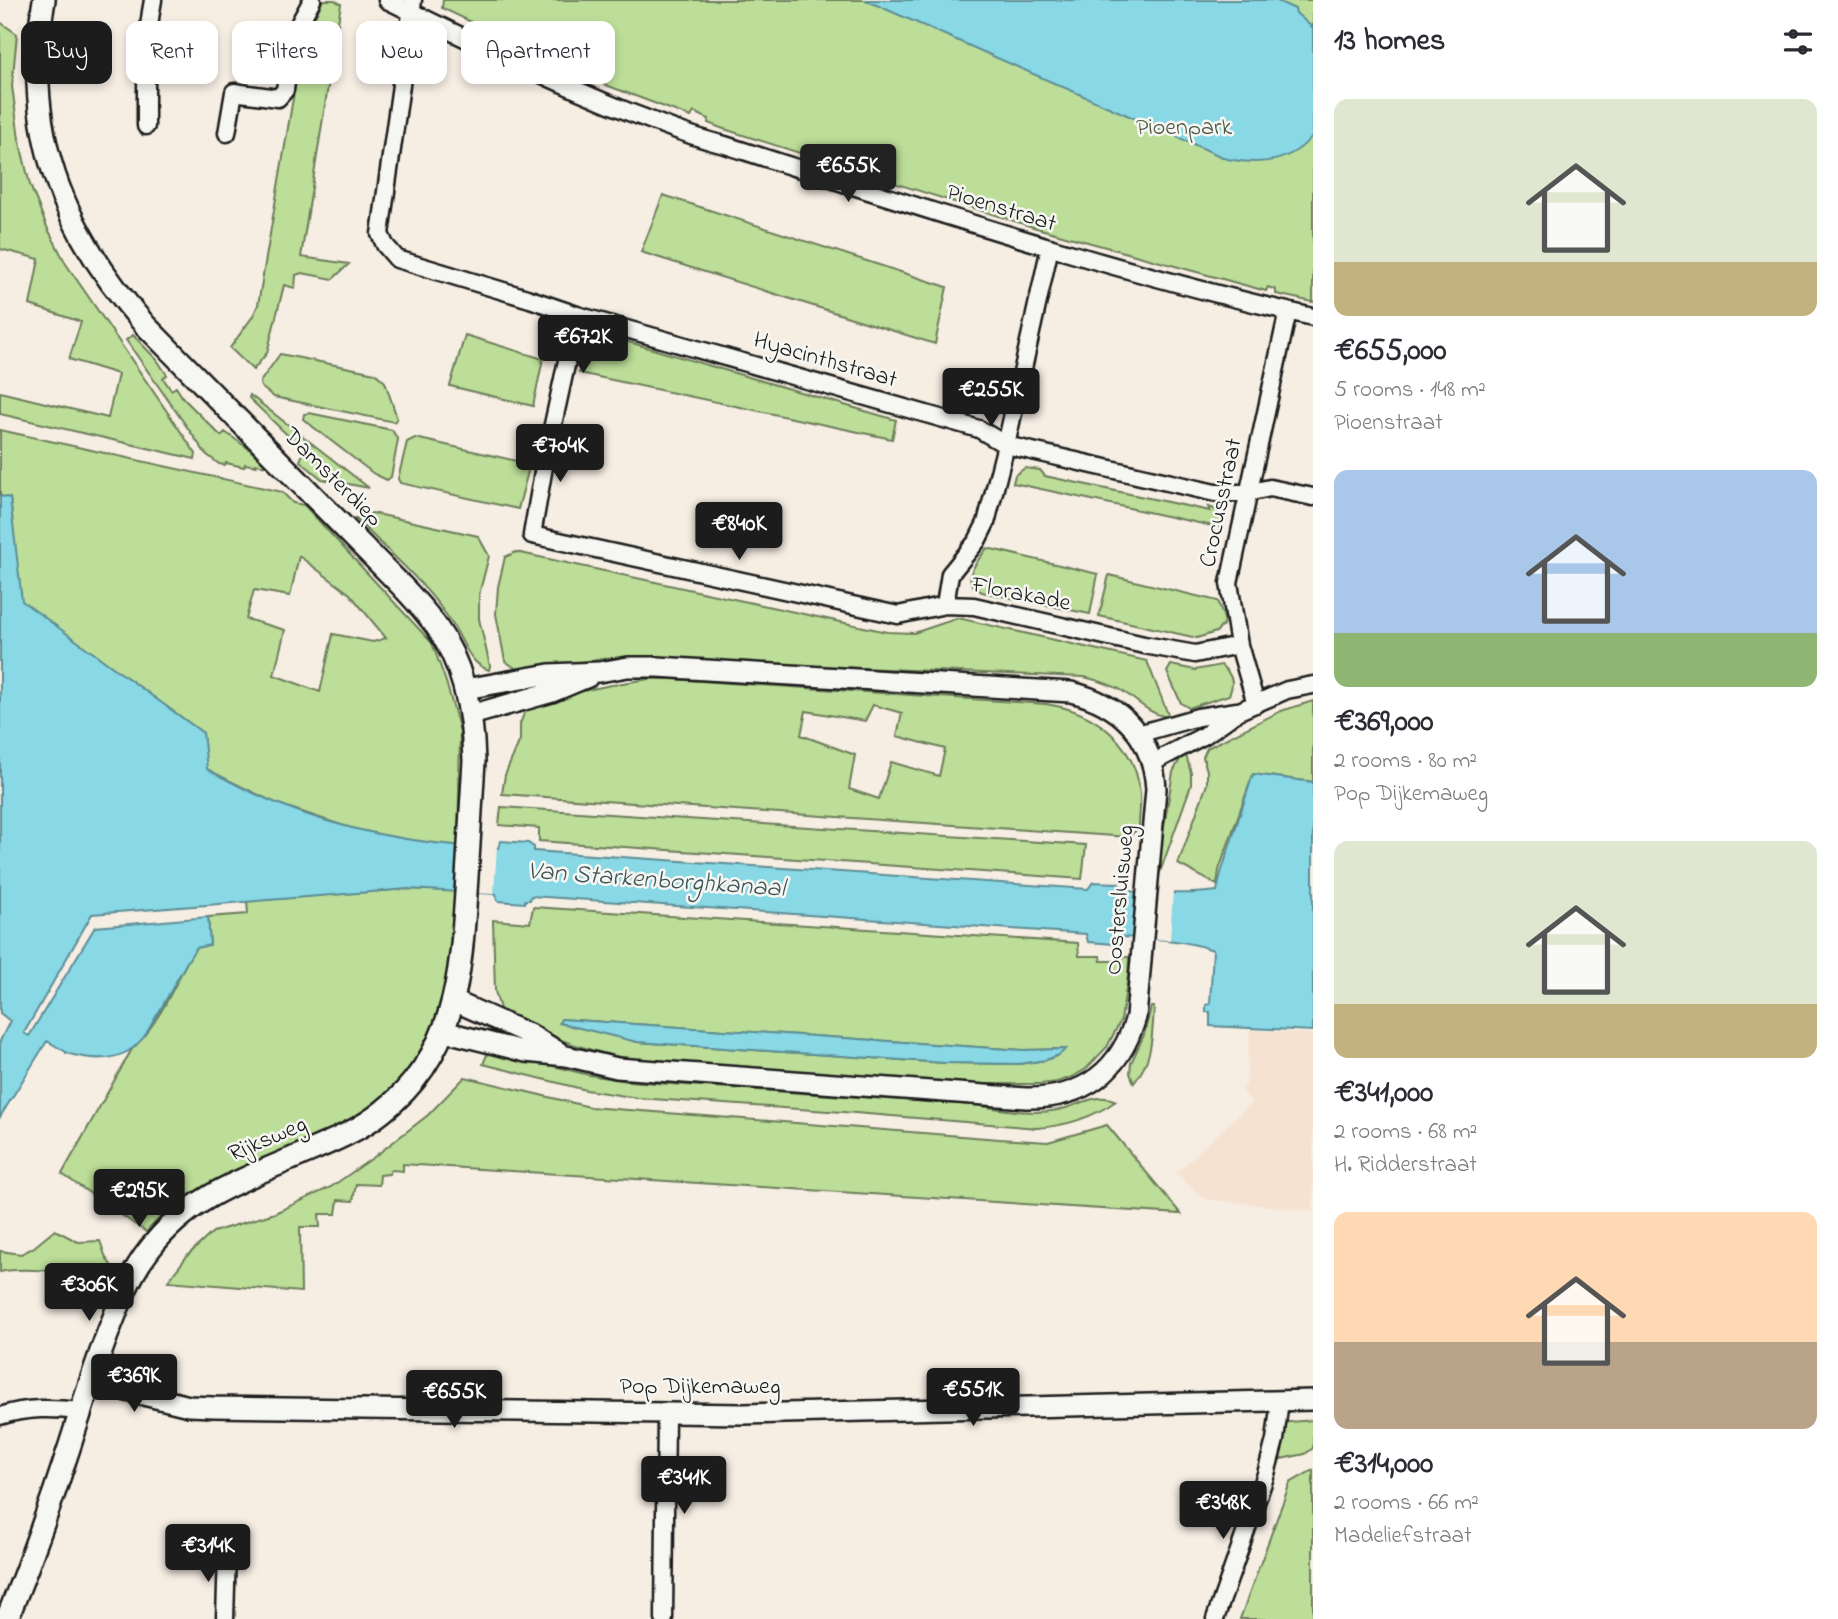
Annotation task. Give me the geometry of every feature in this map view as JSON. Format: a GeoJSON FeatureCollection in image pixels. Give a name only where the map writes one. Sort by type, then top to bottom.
{"type":"FeatureCollection","features":[{"type":"Feature","properties":{"kind":"main road","name":"Damsterdiep"},"geometry":{"type":"LineString","coordinates":[[44,0],[38,46],[39,102],[49,159],[75,224],[97,264],[145,325],[422,608],[443,638],[458,669],[471,715],[474,761],[460,959],[454,1002],[443,1031]]}},
{"type":"Feature","properties":{"kind":"main road","name":"Rijksweg"},"geometry":{"type":"LineString","coordinates":[[6,1619],[129,1280],[149,1249],[174,1222],[203,1199],[363,1126],[391,1104],[414,1080],[443,1031]]}},
{"type":"Feature","properties":{"kind":"street"},"geometry":{"type":"LineString","coordinates":[[146,126],[146,69],[153,0]]}},
{"type":"Feature","properties":{"kind":"street"},"geometry":{"type":"LineString","coordinates":[[226,132],[234,92],[278,98],[285,90],[292,37],[312,0]]}},
{"type":"Feature","properties":{"kind":"street","name":"Pioenstraat"},"geometry":{"type":"LineString","coordinates":[[387,0],[412,6],[546,76],[695,138],[1024,241],[1313,317]]}},
{"type":"Feature","properties":{"kind":"street","name":"Hyacinthstraat"},"geometry":{"type":"LineString","coordinates":[[412,6],[380,234],[397,259],[578,315],[979,429],[1006,445],[1215,493],[1247,493],[1270,488],[1313,497]]}},
{"type":"Feature","properties":{"kind":"street"},"geometry":{"type":"LineString","coordinates":[[945,605],[950,574],[977,541],[986,523],[1006,445],[1049,247]]}},
{"type":"Feature","properties":{"kind":"street","name":"Crocusstraat"},"geometry":{"type":"LineString","coordinates":[[1256,704],[1239,645],[1228,583],[1288,311]]}},
{"type":"Feature","properties":{"kind":"street","name":"Florakade"},"geometry":{"type":"LineString","coordinates":[[578,315],[552,426],[532,535],[898,615],[945,605],[974,606],[1195,654],[1239,645]]}},
{"type":"Feature","properties":{"kind":"street","name":"Oostersluisweg"},"geometry":{"type":"LineString","coordinates":[[443,1031],[526,1052],[566,1056],[617,1068],[1026,1098],[1060,1096],[1076,1091],[1104,1073],[1124,1047],[1136,1017],[1156,789],[1148,750],[1123,717],[1085,695],[1057,690],[658,667],[549,674],[465,688]]}},
{"type":"Feature","properties":{"kind":"street","name":"Oostersluisweg"},"geometry":{"type":"LineString","coordinates":[[471,715],[552,692],[599,672]]}},
{"type":"Feature","properties":{"kind":"street"},"geometry":{"type":"LineString","coordinates":[[1152,763],[1205,735],[1239,711],[1287,690],[1313,685]]}},
{"type":"Feature","properties":{"kind":"street"},"geometry":{"type":"LineString","coordinates":[[1138,734],[1198,717],[1239,711]]}},
{"type":"Feature","properties":{"kind":"street","name":"Oostersluisweg"},"geometry":{"type":"LineString","coordinates":[[454,1002],[531,1035],[566,1056]]}},
{"type":"Feature","properties":{"kind":"street","name":"Pop Dijkemaweg"},"geometry":{"type":"LineString","coordinates":[[90,1382],[189,1406],[744,1414],[1313,1400]]}},
{"type":"Feature","properties":{"kind":"street"},"geometry":{"type":"LineString","coordinates":[[1215,1619],[1266,1474],[1276,1440],[1280,1400]]}},
{"type":"Feature","properties":{"kind":"street"},"geometry":{"type":"LineString","coordinates":[[0,1416],[28,1409],[81,1411]]}},
{"type":"Feature","properties":{"kind":"street"},"geometry":{"type":"LineString","coordinates":[[664,1619],[666,1413]]}},
{"type":"Feature","properties":{"kind":"street"},"geometry":{"type":"LineString","coordinates":[[225,1619],[227,1551]]}},
{"type":"Feature","properties":{"kind":"shaded area"},"geometry":{"type":"Polygon","coordinates":[[[1250,1030],[1313,1034],[1313,1211],[1204,1199],[1176,1173],[1252,1102],[1241,1089],[1246,1085],[1250,1030]]]}},
{"type":"Feature","properties":{"kind":"green space"},"geometry":{"type":"Polygon","coordinates":[[[323,0],[334,0],[341,4],[338,21],[313,21],[323,0]]]}},
{"type":"Feature","properties":{"kind":"green space","name":"Pioenpark"},"geometry":{"type":"Polygon","coordinates":[[[443,0],[1313,0],[1313,302],[1276,294],[1276,290],[1268,287],[1266,291],[1033,227],[721,128],[708,123],[709,119],[694,112],[691,117],[603,84],[615,84],[615,21],[469,21],[442,8],[443,0]]]}},
{"type":"Feature","properties":{"kind":"green space"},"geometry":{"type":"Polygon","coordinates":[[[0,22],[17,34],[12,86],[19,139],[30,185],[47,227],[66,264],[196,454],[195,459],[0,414],[0,392],[108,418],[118,374],[69,359],[81,322],[30,305],[39,259],[0,249],[0,22]]]}},
{"type":"Feature","properties":{"kind":"green space"},"geometry":{"type":"Polygon","coordinates":[[[295,84],[328,84],[301,257],[349,264],[333,279],[302,273],[296,275],[295,288],[284,285],[267,353],[253,370],[230,348],[258,305],[295,84]]]}},
{"type":"Feature","properties":{"kind":"green space"},"geometry":{"type":"Polygon","coordinates":[[[663,195],[947,287],[935,344],[641,252],[663,195]]]}},
{"type":"Feature","properties":{"kind":"green space"},"geometry":{"type":"Polygon","coordinates":[[[601,334],[896,420],[892,439],[579,373],[588,345],[601,334]]]}},
{"type":"Feature","properties":{"kind":"green space"},"geometry":{"type":"Polygon","coordinates":[[[133,335],[157,360],[167,375],[163,378],[171,390],[176,387],[183,398],[221,436],[225,432],[267,466],[219,464],[206,454],[126,340],[133,335]]]}},
{"type":"Feature","properties":{"kind":"green space"},"geometry":{"type":"Polygon","coordinates":[[[465,335],[543,359],[533,406],[450,386],[465,335]]]}},
{"type":"Feature","properties":{"kind":"green space"},"geometry":{"type":"Polygon","coordinates":[[[280,354],[375,373],[385,382],[397,418],[394,422],[274,397],[261,387],[260,382],[280,354]]]}},
{"type":"Feature","properties":{"kind":"green space"},"geometry":{"type":"Polygon","coordinates":[[[250,395],[369,488],[322,479],[300,461],[304,451],[249,398],[250,395]]]}},
{"type":"Feature","properties":{"kind":"green space"},"geometry":{"type":"Polygon","coordinates":[[[304,414],[392,430],[398,440],[391,477],[387,480],[374,474],[303,419],[304,414]]]}},
{"type":"Feature","properties":{"kind":"green space"},"geometry":{"type":"Polygon","coordinates":[[[0,430],[282,492],[293,503],[304,505],[432,643],[460,731],[458,847],[353,829],[275,803],[206,769],[203,733],[21,601],[10,498],[0,496],[0,430]],[[299,556],[290,596],[254,590],[246,619],[285,630],[274,675],[320,692],[333,634],[373,642],[386,638],[350,594],[299,556]]]}},
{"type":"Feature","properties":{"kind":"green space"},"geometry":{"type":"Polygon","coordinates":[[[415,438],[530,464],[518,509],[400,483],[398,479],[407,442],[415,438]]]}},
{"type":"Feature","properties":{"kind":"green space"},"geometry":{"type":"Polygon","coordinates":[[[1025,468],[1040,470],[1045,476],[1210,511],[1208,507],[1221,514],[1222,528],[1013,483],[1015,475],[1025,468]]]}},
{"type":"Feature","properties":{"kind":"green space"},"geometry":{"type":"Polygon","coordinates":[[[372,513],[478,536],[489,556],[479,595],[479,619],[489,670],[471,657],[443,610],[420,582],[355,518],[372,513]]]}},
{"type":"Feature","properties":{"kind":"green space"},"geometry":{"type":"Polygon","coordinates":[[[987,548],[1098,574],[1090,614],[982,592],[975,588],[970,577],[987,548]]]}},
{"type":"Feature","properties":{"kind":"green space"},"geometry":{"type":"Polygon","coordinates":[[[516,552],[887,632],[914,633],[958,618],[1147,661],[1169,717],[1149,710],[1116,688],[1084,677],[789,665],[646,656],[518,670],[505,661],[496,614],[498,587],[505,557],[516,552]]]}},
{"type":"Feature","properties":{"kind":"green space"},"geometry":{"type":"Polygon","coordinates":[[[1109,575],[1218,601],[1224,619],[1223,625],[1216,632],[1197,638],[1099,616],[1109,575]]]}},
{"type":"Feature","properties":{"kind":"green space"},"geometry":{"type":"Polygon","coordinates":[[[1171,665],[1195,670],[1221,665],[1231,679],[1229,695],[1189,708],[1181,703],[1167,672],[1171,665]]]}},
{"type":"Feature","properties":{"kind":"green space"},"geometry":{"type":"Polygon","coordinates":[[[670,679],[1046,704],[1064,708],[1096,722],[1110,733],[1131,759],[1140,798],[1139,827],[1129,837],[502,794],[505,775],[520,740],[520,724],[527,706],[634,681],[670,679]],[[873,705],[865,721],[806,711],[801,735],[855,755],[849,789],[879,799],[891,762],[939,776],[945,749],[897,736],[902,713],[873,705]]]}},
{"type":"Feature","properties":{"kind":"green space"},"geometry":{"type":"Polygon","coordinates":[[[1313,701],[1313,782],[1253,774],[1219,870],[1217,885],[1178,864],[1207,784],[1203,757],[1207,748],[1281,711],[1313,701]]]}},
{"type":"Feature","properties":{"kind":"green space"},"geometry":{"type":"Polygon","coordinates":[[[1186,755],[1191,785],[1159,875],[1156,875],[1173,772],[1180,759],[1186,755]]]}},
{"type":"Feature","properties":{"kind":"green space"},"geometry":{"type":"Polygon","coordinates":[[[501,807],[1086,845],[1082,879],[539,841],[539,828],[499,825],[501,807]]]}},
{"type":"Feature","properties":{"kind":"green space"},"geometry":{"type":"Polygon","coordinates":[[[408,889],[455,891],[451,970],[437,1021],[428,1041],[411,1068],[376,1104],[337,1128],[203,1188],[167,1211],[146,1232],[62,1174],[132,1049],[142,1039],[165,1004],[191,954],[196,948],[210,944],[208,917],[248,914],[247,901],[408,889]]]}},
{"type":"Feature","properties":{"kind":"green space"},"geometry":{"type":"Polygon","coordinates":[[[533,907],[1078,943],[1079,956],[1100,956],[1101,961],[1120,961],[1121,957],[1129,957],[1128,976],[1121,1020],[1107,1047],[1086,1069],[1057,1082],[975,1084],[643,1061],[588,1049],[502,1016],[495,991],[493,920],[530,923],[533,907]],[[561,1019],[637,1042],[945,1063],[1019,1064],[1046,1060],[1059,1055],[1065,1049],[1023,1050],[561,1019]]]}},
{"type":"Feature","properties":{"kind":"green space"},"geometry":{"type":"Polygon","coordinates":[[[1151,1007],[1154,1007],[1153,1028],[1148,1056],[1134,1083],[1130,1073],[1131,1063],[1144,1035],[1151,1007]]]}},
{"type":"Feature","properties":{"kind":"green space"},"geometry":{"type":"Polygon","coordinates":[[[489,1050],[589,1075],[627,1081],[974,1105],[1026,1112],[1058,1110],[1102,1098],[1116,1101],[1078,1120],[1037,1128],[638,1098],[586,1090],[483,1064],[489,1050]]]}},
{"type":"Feature","properties":{"kind":"green space"},"geometry":{"type":"Polygon","coordinates":[[[465,1077],[590,1107],[999,1139],[1048,1142],[1107,1125],[1181,1214],[403,1164],[403,1171],[391,1170],[389,1174],[380,1175],[379,1185],[356,1184],[353,1201],[338,1200],[336,1214],[319,1214],[320,1227],[300,1227],[301,1292],[168,1281],[188,1255],[213,1232],[275,1213],[331,1187],[428,1115],[465,1077]]]}},
{"type":"Feature","properties":{"kind":"green space"},"geometry":{"type":"Polygon","coordinates":[[[55,1230],[78,1242],[100,1241],[106,1258],[116,1272],[111,1289],[91,1279],[59,1272],[0,1272],[0,1251],[21,1254],[55,1230]]]}},
{"type":"Feature","properties":{"kind":"green space"},"geometry":{"type":"Polygon","coordinates":[[[1313,1420],[1313,1448],[1305,1454],[1276,1460],[1279,1423],[1313,1420]]]}},
{"type":"Feature","properties":{"kind":"green space"},"geometry":{"type":"Polygon","coordinates":[[[1313,1470],[1313,1619],[1240,1619],[1290,1483],[1313,1470]]]}},
{"type":"Feature","properties":{"kind":"water"},"geometry":{"type":"Polygon","coordinates":[[[865,0],[1275,0],[1295,9],[1313,28],[1313,135],[1294,152],[1274,160],[1251,162],[1227,159],[865,0]]]}},
{"type":"Feature","properties":{"kind":"water","name":"Van Starkenborghkanaal"},"geometry":{"type":"Polygon","coordinates":[[[0,496],[10,498],[22,601],[203,733],[207,769],[257,795],[356,829],[441,844],[498,848],[501,841],[528,843],[534,847],[534,851],[1088,889],[1093,882],[1118,883],[1124,891],[1194,893],[1217,891],[1253,774],[1313,782],[1313,1031],[1210,1026],[1210,1012],[1206,1012],[1206,1005],[1210,1004],[1213,950],[1179,942],[1121,937],[1114,944],[1088,942],[1086,934],[531,896],[525,903],[498,901],[496,894],[408,889],[92,914],[24,1033],[29,1036],[95,927],[208,917],[210,945],[196,948],[144,1037],[134,1047],[117,1056],[87,1058],[66,1053],[47,1041],[0,1117],[0,1041],[10,1021],[0,1013],[0,496]]]}},
{"type":"Feature","properties":{"kind":"water"},"geometry":{"type":"Polygon","coordinates":[[[561,1019],[1023,1050],[1066,1049],[1046,1060],[1019,1064],[945,1063],[637,1042],[559,1023],[561,1019]]]}},
{"type":"Feature","properties":{"kind":"pier"},"geometry":{"type":"Polygon","coordinates":[[[458,843],[497,846],[494,894],[455,892],[458,843]]]}},
{"type":"Feature","properties":{"kind":"pier"},"geometry":{"type":"Polygon","coordinates":[[[1136,890],[1173,892],[1170,940],[1132,938],[1136,890]]]}}]}
